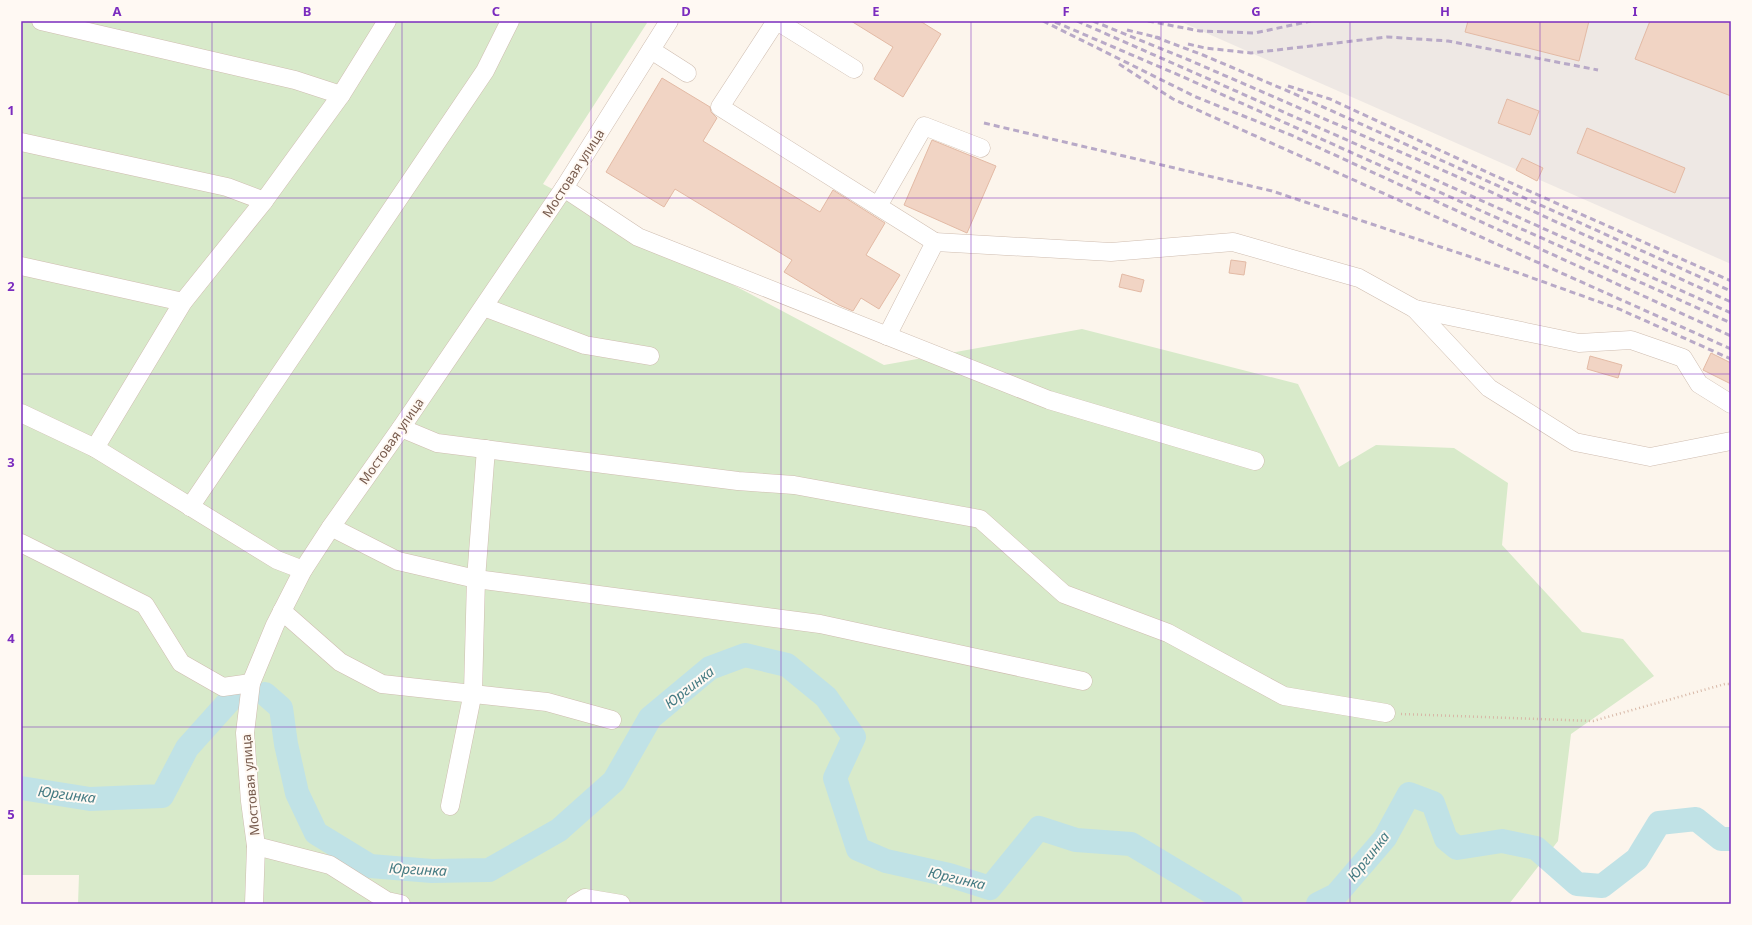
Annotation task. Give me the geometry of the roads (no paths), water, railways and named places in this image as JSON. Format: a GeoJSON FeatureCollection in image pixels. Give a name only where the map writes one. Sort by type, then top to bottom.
{"type":"FeatureCollection","features":[{"type":"Feature","properties":{"kind":"street"},"geometry":{"type":"LineString","coordinates":[[41,21],[295,80],[341,95]]}},
{"type":"Feature","properties":{"kind":"street"},"geometry":{"type":"LineString","coordinates":[[95,448],[183,302],[264,201],[341,95],[387,21]]}},
{"type":"Feature","properties":{"kind":"street"},"geometry":{"type":"LineString","coordinates":[[190,507],[485,71],[510,21]]}},
{"type":"Feature","properties":{"kind":"street","name":"Мостовая улица"},"geometry":{"type":"LineString","coordinates":[[254,904],[256,846],[250,800],[245,733],[250,683],[282,611],[303,570],[331,526],[401,428],[564,188],[669,21]]}},
{"type":"Feature","properties":{"kind":"street"},"geometry":{"type":"LineString","coordinates":[[854,69],[777,21],[720,107],[935,242],[1111,252],[1233,242],[1359,278],[1415,309],[1579,343],[1631,340],[1683,358],[1700,384],[1731,404]]}},
{"type":"Feature","properties":{"kind":"street"},"geometry":{"type":"LineString","coordinates":[[651,50],[687,73]]}},
{"type":"Feature","properties":{"kind":"street"},"geometry":{"type":"LineString","coordinates":[[878,206],[924,126],[981,148]]}},
{"type":"Feature","properties":{"kind":"street"},"geometry":{"type":"LineString","coordinates":[[21,142],[227,187],[264,201]]}},
{"type":"Feature","properties":{"kind":"street"},"geometry":{"type":"LineString","coordinates":[[564,188],[638,237],[887,336],[1049,400],[1255,461]]}},
{"type":"Feature","properties":{"kind":"street"},"geometry":{"type":"LineString","coordinates":[[887,336],[935,242]]}},
{"type":"Feature","properties":{"kind":"street"},"geometry":{"type":"LineString","coordinates":[[21,266],[183,302]]}},
{"type":"Feature","properties":{"kind":"street"},"geometry":{"type":"LineString","coordinates":[[484,307],[585,345],[650,356]]}},
{"type":"Feature","properties":{"kind":"street"},"geometry":{"type":"LineString","coordinates":[[1415,309],[1489,388],[1575,442],[1650,457],[1731,441]]}},
{"type":"Feature","properties":{"kind":"street"},"geometry":{"type":"LineString","coordinates":[[21,413],[95,448],[277,560],[303,570]]}},
{"type":"Feature","properties":{"kind":"street"},"geometry":{"type":"LineString","coordinates":[[401,428],[437,443],[738,481],[794,485],[980,519],[1064,594],[1168,633],[1284,696],[1386,713]]}},
{"type":"Feature","properties":{"kind":"street"},"geometry":{"type":"LineString","coordinates":[[450,806],[473,692],[476,579],[486,449]]}},
{"type":"Feature","properties":{"kind":"street"},"geometry":{"type":"LineString","coordinates":[[331,526],[398,561],[476,579],[820,624],[1083,681]]}},
{"type":"Feature","properties":{"kind":"street"},"geometry":{"type":"LineString","coordinates":[[21,543],[145,605],[181,663],[223,687],[250,683]]}},
{"type":"Feature","properties":{"kind":"street"},"geometry":{"type":"LineString","coordinates":[[282,611],[340,662],[382,684],[473,692],[547,702],[612,720]]}},
{"type":"Feature","properties":{"kind":"street"},"geometry":{"type":"LineString","coordinates":[[256,846],[330,865],[387,901],[401,904]]}},
{"type":"Feature","properties":{"kind":"street"},"geometry":{"type":"LineString","coordinates":[[575,904],[585,898],[621,904]]}},
{"type":"Feature","properties":{"kind":"waterway","name":"Юргинка"},"geometry":{"type":"LineString","coordinates":[[265,694],[281,708],[286,744],[297,793],[316,833],[370,866],[432,871],[489,870],[559,830],[614,781],[650,718],[710,668],[745,655],[787,665],[826,697],[854,737],[835,778],[858,849],[886,861],[949,875],[990,888],[1039,828],[1076,840],[1131,844],[1231,904]]}},
{"type":"Feature","properties":{"kind":"waterway","name":"Юргинка"},"geometry":{"type":"LineString","coordinates":[[21,788],[90,799],[162,796],[187,748],[231,699]]}},
{"type":"Feature","properties":{"kind":"waterway","name":"Юргинка"},"geometry":{"type":"LineString","coordinates":[[1318,904],[1336,895],[1385,838],[1409,794],[1433,803],[1446,839],[1457,848],[1502,841],[1536,848],[1577,884],[1602,886],[1637,859],[1659,823],[1696,819],[1721,839],[1731,839]]}},
{"type":"Feature","properties":{"kind":"railway"},"geometry":{"type":"LineString","coordinates":[[1043,21],[1196,97],[1291,135],[1731,336]]}},
{"type":"Feature","properties":{"kind":"railway"},"geometry":{"type":"LineString","coordinates":[[1077,21],[1347,140],[1731,313]]}},
{"type":"Feature","properties":{"kind":"railway"},"geometry":{"type":"LineString","coordinates":[[1093,21],[1189,60],[1465,180],[1731,302]]}},
{"type":"Feature","properties":{"kind":"railway"},"geometry":{"type":"LineString","coordinates":[[1148,21],[1200,31],[1255,33],[1311,21]]}},
{"type":"Feature","properties":{"kind":"railway"},"geometry":{"type":"LineString","coordinates":[[1055,22],[1181,76],[1731,323]]}},
{"type":"Feature","properties":{"kind":"railway"},"geometry":{"type":"LineString","coordinates":[[1127,30],[1160,38]]}},
{"type":"Feature","properties":{"kind":"railway"},"geometry":{"type":"LineString","coordinates":[[1155,37],[1203,55],[1290,92],[1731,291]]}},
{"type":"Feature","properties":{"kind":"railway"},"geometry":{"type":"LineString","coordinates":[[1188,44],[1205,48],[1251,53],[1387,37],[1448,41],[1598,70]]}},
{"type":"Feature","properties":{"kind":"railway"},"geometry":{"type":"LineString","coordinates":[[1119,64],[1173,99],[1731,349]]}},
{"type":"Feature","properties":{"kind":"railway"},"geometry":{"type":"LineString","coordinates":[[1288,86],[1330,99],[1491,174],[1731,281]]}},
{"type":"Feature","properties":{"kind":"railway"},"geometry":{"type":"LineString","coordinates":[[984,123],[1272,191],[1513,271],[1619,309],[1731,359]]}}]}
